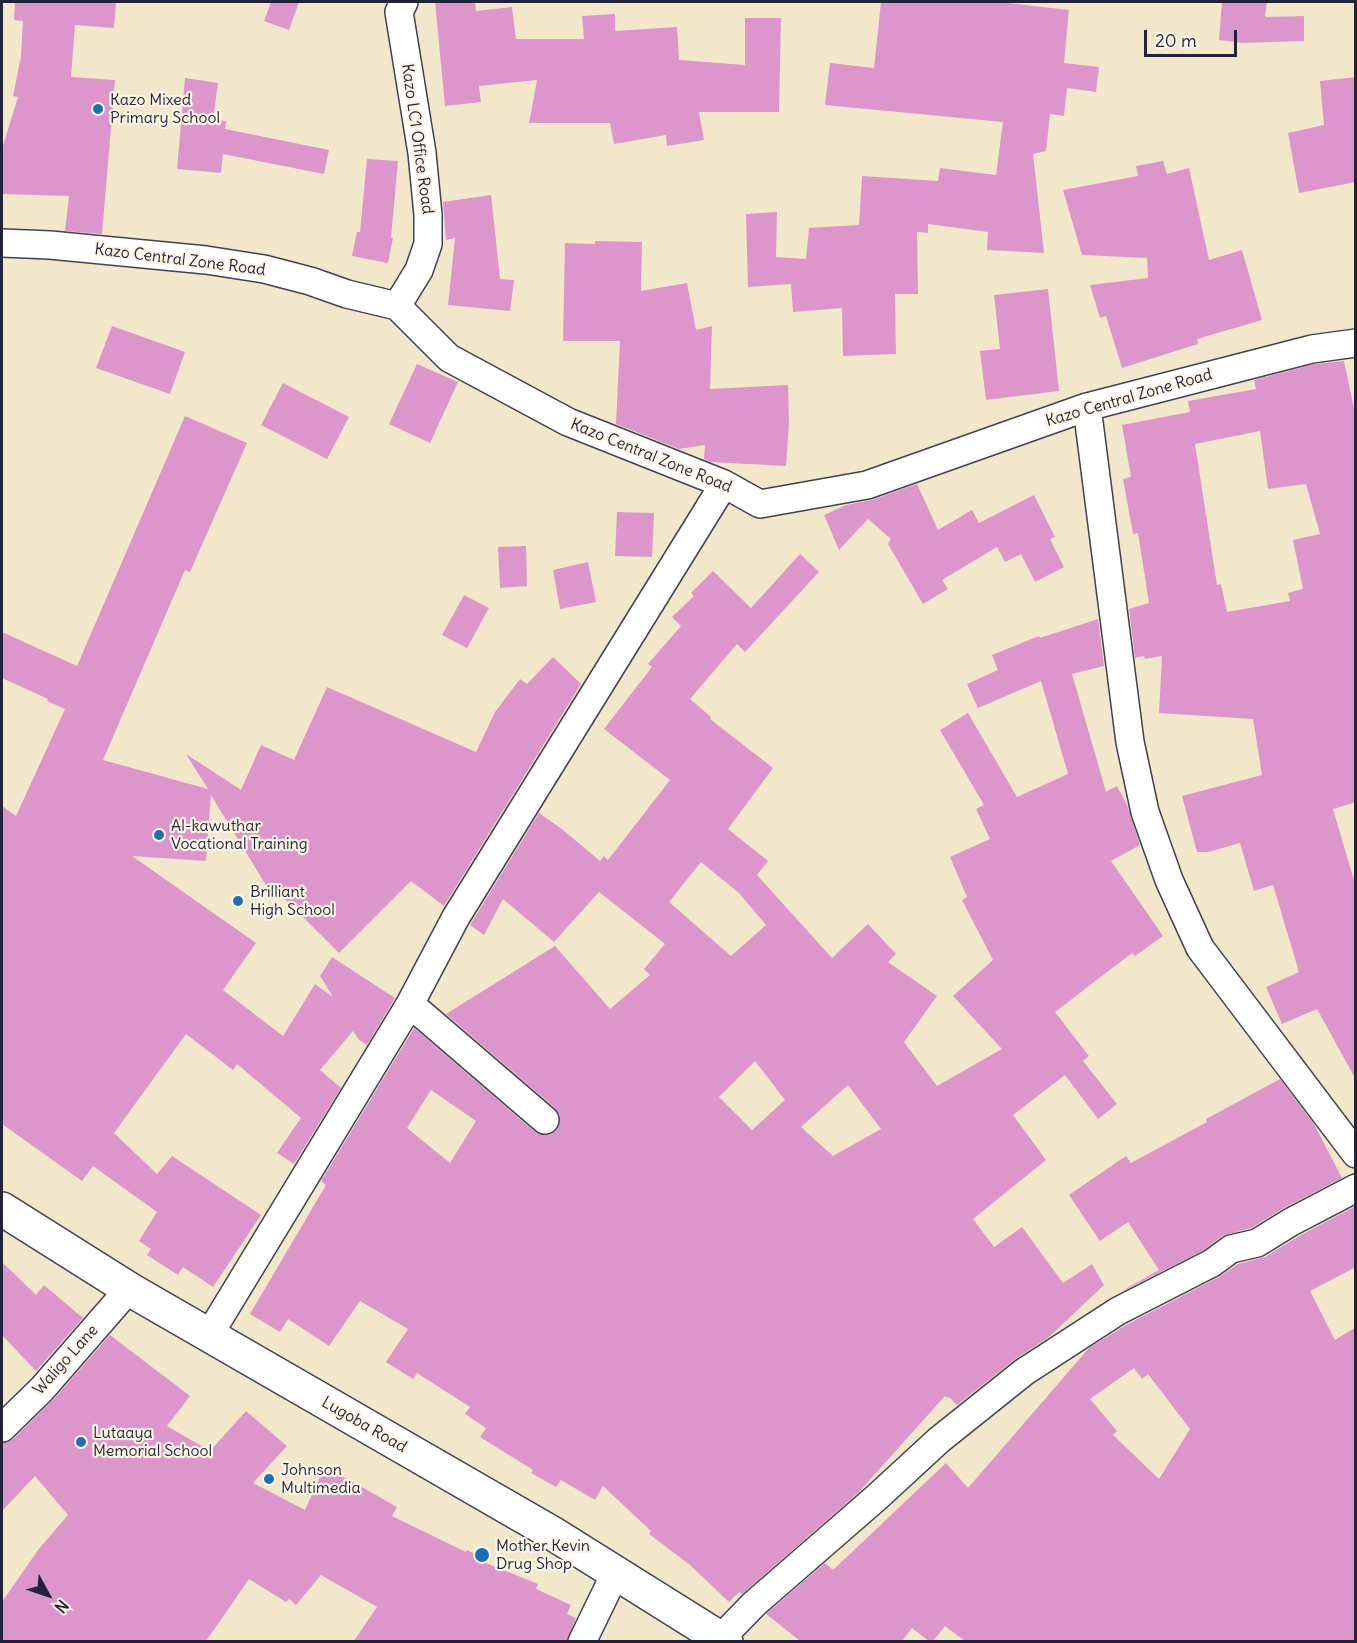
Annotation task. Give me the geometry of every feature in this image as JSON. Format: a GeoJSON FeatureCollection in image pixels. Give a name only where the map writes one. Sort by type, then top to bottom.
{"type":"FeatureCollection","features":[{"type":"Feature","properties":{"kind":"street","name":"Kazo LC1 Office Road"},"geometry":{"type":"LineString","coordinates":[[397,306],[419,270],[428,244],[428,215],[422,153],[399,12],[404,2]]}},
{"type":"Feature","properties":{"kind":"street","name":"Kazo Central Zone Road"},"geometry":{"type":"LineString","coordinates":[[2,243],[50,245],[217,262],[292,276],[347,294],[397,306],[449,358],[459,364],[568,422],[724,484],[760,504],[867,485],[1087,406],[1312,349],[1356,343]]}},
{"type":"Feature","properties":{"kind":"street"},"geometry":{"type":"LineString","coordinates":[[1087,406],[1130,742],[1145,812],[1166,871],[1200,948],[1356,1154]]}},
{"type":"Feature","properties":{"kind":"street"},"geometry":{"type":"LineString","coordinates":[[209,1335],[410,1004],[456,916],[724,484]]}},
{"type":"Feature","properties":{"kind":"street"},"geometry":{"type":"LineString","coordinates":[[410,1004],[545,1120]]}},
{"type":"Feature","properties":{"kind":"street"},"geometry":{"type":"LineString","coordinates":[[724,1640],[754,1604],[939,1440],[1024,1372],[1118,1311],[1212,1263],[1232,1249],[1257,1243],[1291,1222],[1356,1188]]}},
{"type":"Feature","properties":{"kind":"street","name":"Lugoba Road"},"geometry":{"type":"LineString","coordinates":[[2,1209],[129,1289],[552,1533],[724,1640]]}},
{"type":"Feature","properties":{"kind":"street","name":"Waligo Lane"},"geometry":{"type":"LineString","coordinates":[[2,1428],[42,1389],[129,1289]]}},
{"type":"Feature","properties":{"kind":"street"},"geometry":{"type":"LineString","coordinates":[[582,1641],[615,1574]]}},
{"type":"Feature","properties":{"kind":"building"},"geometry":{"type":"Polygon","coordinates":[[[15,2],[116,2],[114,28],[75,25],[71,77],[115,80],[102,234],[65,231],[69,196],[2,194],[2,149],[18,97],[13,96],[21,56],[23,21],[14,20],[15,2]]]}},
{"type":"Feature","properties":{"kind":"building"},"geometry":{"type":"Polygon","coordinates":[[[271,2],[299,2],[289,30],[264,21],[271,2]]]}},
{"type":"Feature","properties":{"kind":"building"},"geometry":{"type":"Polygon","coordinates":[[[435,2],[475,2],[476,11],[512,7],[516,39],[584,39],[582,16],[615,14],[615,31],[677,27],[679,60],[745,65],[745,18],[781,18],[779,112],[699,112],[704,140],[667,146],[666,135],[614,144],[610,123],[529,123],[537,80],[479,86],[481,102],[445,106],[435,2]]]}},
{"type":"Feature","properties":{"kind":"building"},"geometry":{"type":"Polygon","coordinates":[[[881,2],[1000,2],[1069,10],[1064,63],[1099,67],[1096,92],[1067,88],[1064,116],[1050,114],[1046,151],[1033,154],[1044,253],[987,250],[988,232],[928,224],[928,233],[917,232],[918,294],[895,294],[896,354],[843,356],[842,308],[793,312],[791,284],[748,287],[746,214],[777,212],[776,257],[806,259],[809,228],[859,225],[862,176],[938,181],[940,168],[996,175],[1003,122],[825,105],[830,63],[874,68],[881,2]]]}},
{"type":"Feature","properties":{"kind":"building"},"geometry":{"type":"Polygon","coordinates":[[[1222,2],[1267,2],[1265,17],[1304,16],[1304,41],[1243,43],[1219,40],[1222,2]]]}},
{"type":"Feature","properties":{"kind":"building"},"geometry":{"type":"Polygon","coordinates":[[[1356,77],[1356,182],[1299,193],[1288,133],[1324,125],[1320,81],[1356,77]]]}},
{"type":"Feature","properties":{"kind":"building"},"geometry":{"type":"Polygon","coordinates":[[[185,78],[218,83],[213,120],[226,121],[225,129],[329,150],[324,174],[223,154],[221,173],[177,169],[185,78]]]}},
{"type":"Feature","properties":{"kind":"building"},"geometry":{"type":"Polygon","coordinates":[[[367,159],[398,161],[391,238],[393,238],[388,263],[352,256],[357,232],[360,232],[367,159]]]}},
{"type":"Feature","properties":{"kind":"building"},"geometry":{"type":"Polygon","coordinates":[[[1163,161],[1167,174],[1189,168],[1209,260],[1242,250],[1262,320],[1197,339],[1198,344],[1122,368],[1106,316],[1100,318],[1090,285],[1148,278],[1147,258],[1082,255],[1063,190],[1138,176],[1136,166],[1163,161]]]}},
{"type":"Feature","properties":{"kind":"building"},"geometry":{"type":"Polygon","coordinates":[[[491,195],[500,279],[514,280],[510,311],[448,305],[455,238],[446,240],[443,202],[491,195]]]}},
{"type":"Feature","properties":{"kind":"building"},"geometry":{"type":"Polygon","coordinates":[[[595,241],[642,242],[641,291],[687,283],[696,330],[712,326],[710,389],[788,385],[789,423],[786,466],[711,462],[704,459],[705,445],[679,449],[616,424],[620,341],[563,341],[565,243],[595,244],[595,241]]]}},
{"type":"Feature","properties":{"kind":"building"},"geometry":{"type":"Polygon","coordinates":[[[1048,289],[1059,391],[986,400],[980,351],[1000,349],[994,295],[1048,289]]]}},
{"type":"Feature","properties":{"kind":"building"},"geometry":{"type":"Polygon","coordinates":[[[112,326],[185,352],[170,394],[96,368],[112,326]]]}},
{"type":"Feature","properties":{"kind":"building"},"geometry":{"type":"Polygon","coordinates":[[[1344,361],[1356,418],[1356,802],[1333,809],[1356,887],[1356,1080],[1317,1009],[1282,1024],[1266,987],[1299,972],[1273,885],[1254,891],[1240,843],[1208,852],[1197,852],[1182,796],[1262,775],[1253,719],[1159,713],[1162,656],[1135,658],[1129,609],[1149,603],[1138,533],[1133,534],[1123,479],[1131,477],[1122,425],[1190,412],[1188,401],[1256,389],[1254,380],[1315,364],[1344,361]],[[1260,431],[1195,444],[1217,585],[1221,584],[1227,612],[1290,601],[1288,593],[1303,589],[1293,540],[1320,534],[1306,484],[1268,489],[1260,431]]]}},
{"type":"Feature","properties":{"kind":"building"},"geometry":{"type":"Polygon","coordinates":[[[417,364],[458,382],[430,443],[389,424],[417,364]]]}},
{"type":"Feature","properties":{"kind":"building"},"geometry":{"type":"Polygon","coordinates":[[[283,383],[349,417],[327,459],[261,425],[283,383]]]}},
{"type":"Feature","properties":{"kind":"building"},"geometry":{"type":"Polygon","coordinates":[[[185,416],[247,443],[190,572],[185,570],[103,760],[208,789],[186,754],[241,790],[261,745],[294,760],[327,687],[476,752],[495,712],[520,679],[527,684],[553,657],[581,684],[444,906],[411,881],[339,953],[271,885],[267,887],[211,795],[206,861],[132,856],[256,943],[223,990],[283,1036],[315,984],[333,997],[320,976],[332,957],[395,998],[367,1045],[359,1040],[353,1031],[320,1070],[341,1088],[294,1164],[277,1153],[301,1118],[237,1064],[233,1070],[186,1034],[114,1133],[157,1174],[172,1156],[261,1215],[213,1287],[183,1267],[178,1275],[147,1255],[151,1249],[139,1241],[157,1212],[93,1166],[82,1181],[2,1124],[2,806],[16,816],[65,709],[2,678],[2,632],[77,666],[185,416]]]}},
{"type":"Feature","properties":{"kind":"building"},"geometry":{"type":"Polygon","coordinates":[[[917,484],[938,530],[972,510],[979,523],[1034,495],[1055,537],[1050,539],[1064,567],[1035,582],[1021,554],[1005,562],[997,547],[942,580],[948,589],[923,604],[888,544],[891,539],[868,519],[839,550],[824,515],[846,505],[872,500],[917,484]]]}},
{"type":"Feature","properties":{"kind":"building"},"geometry":{"type":"Polygon","coordinates":[[[617,512],[654,513],[652,557],[615,556],[617,512]]]}},
{"type":"Feature","properties":{"kind":"building"},"geometry":{"type":"Polygon","coordinates":[[[526,546],[527,586],[500,588],[498,547],[526,546]]]}},
{"type":"Feature","properties":{"kind":"building"},"geometry":{"type":"Polygon","coordinates":[[[800,554],[819,572],[745,652],[737,644],[690,699],[711,717],[710,719],[773,768],[728,829],[768,861],[757,875],[832,958],[868,924],[896,954],[888,962],[937,996],[904,1042],[937,1086],[1002,1049],[953,996],[993,960],[962,900],[967,897],[950,857],[990,839],[976,809],[984,805],[940,730],[968,713],[1017,797],[1068,774],[1041,681],[978,708],[967,684],[998,670],[992,655],[1039,636],[1040,638],[1098,619],[1104,666],[1072,674],[1106,792],[1117,786],[1127,805],[1140,845],[1111,861],[1163,936],[1135,956],[1132,953],[1055,1012],[1089,1056],[1083,1061],[1117,1104],[1098,1119],[1065,1075],[1013,1115],[1046,1160],[973,1219],[994,1247],[1022,1227],[1063,1283],[1092,1264],[1104,1285],[1049,1337],[1014,1360],[957,1405],[945,1396],[858,1493],[742,1594],[739,1592],[729,1602],[690,1565],[649,1534],[651,1531],[603,1486],[595,1500],[561,1480],[556,1487],[531,1473],[533,1470],[480,1437],[486,1428],[465,1414],[470,1407],[417,1373],[413,1379],[386,1362],[408,1329],[360,1301],[329,1346],[288,1319],[280,1332],[250,1314],[326,1185],[321,1181],[414,1028],[535,1132],[550,1135],[557,1130],[560,1115],[555,1108],[446,1014],[555,946],[610,1009],[650,975],[644,969],[665,944],[599,892],[554,942],[503,899],[484,935],[470,925],[539,813],[600,861],[604,856],[608,860],[670,780],[604,729],[652,667],[648,664],[681,626],[672,617],[694,596],[691,593],[713,571],[751,608],[800,554]],[[701,862],[669,902],[731,956],[766,925],[739,893],[701,862]],[[755,1061],[719,1097],[752,1130],[785,1100],[755,1061]],[[848,1085],[801,1127],[833,1156],[881,1129],[848,1085]],[[431,1090],[407,1128],[450,1163],[476,1121],[431,1090]]]}},
{"type":"Feature","properties":{"kind":"building"},"geometry":{"type":"Polygon","coordinates":[[[588,562],[596,602],[560,609],[553,570],[588,562]]]}},
{"type":"Feature","properties":{"kind":"building"},"geometry":{"type":"Polygon","coordinates":[[[464,595],[489,608],[467,648],[442,635],[464,595]]]}},
{"type":"Feature","properties":{"kind":"building"},"geometry":{"type":"Polygon","coordinates":[[[1280,1079],[1314,1124],[1342,1178],[1251,1228],[1222,1236],[1204,1250],[1115,1295],[1159,1270],[1128,1222],[1100,1241],[1069,1195],[1126,1156],[1131,1163],[1280,1079]]]}},
{"type":"Feature","properties":{"kind":"building"},"geometry":{"type":"Polygon","coordinates":[[[1356,1206],[1356,1267],[1310,1291],[1335,1340],[1356,1327],[1356,1641],[965,1641],[945,1626],[933,1641],[929,1641],[912,1628],[902,1641],[800,1641],[766,1614],[825,1563],[833,1570],[946,1463],[968,1488],[1089,1348],[1126,1325],[1219,1277],[1238,1264],[1265,1257],[1356,1206]],[[1134,1368],[1090,1399],[1117,1431],[1113,1435],[1159,1479],[1190,1429],[1148,1374],[1142,1379],[1134,1368]]]}},
{"type":"Feature","properties":{"kind":"building"},"geometry":{"type":"Polygon","coordinates":[[[2,1262],[36,1295],[44,1285],[83,1318],[36,1371],[2,1335],[2,1262]]]}},
{"type":"Feature","properties":{"kind":"building"},"geometry":{"type":"Polygon","coordinates":[[[110,1335],[190,1396],[167,1426],[210,1451],[246,1411],[287,1446],[253,1483],[305,1510],[324,1468],[353,1482],[397,1507],[392,1516],[487,1560],[486,1563],[538,1584],[536,1589],[571,1605],[567,1614],[576,1618],[567,1641],[354,1641],[377,1607],[321,1575],[296,1605],[289,1599],[286,1602],[249,1579],[206,1641],[2,1641],[2,1602],[38,1550],[68,1515],[35,1476],[2,1511],[2,1443],[13,1439],[53,1400],[110,1335]]]}},
{"type":"Feature","properties":{"kind":"place","name":"Kazo Mixed Primary School"},"geometry":{"type":"Point","coordinates":[98,109]}},
{"type":"Feature","properties":{"kind":"place","name":"Al-kawuthar Vocational Training"},"geometry":{"type":"Point","coordinates":[159,835]}},
{"type":"Feature","properties":{"kind":"place","name":"Brilliant High School"},"geometry":{"type":"Point","coordinates":[238,901]}},
{"type":"Feature","properties":{"kind":"place","name":"Lutaaya Memorial School"},"geometry":{"type":"Point","coordinates":[81,1442]}},
{"type":"Feature","properties":{"kind":"place","name":"Johnson Multimedia"},"geometry":{"type":"Point","coordinates":[269,1479]}},
{"type":"Feature","properties":{"kind":"place","name":"Mother Kevin Drug Shop"},"geometry":{"type":"Point","coordinates":[482,1555]}}]}
